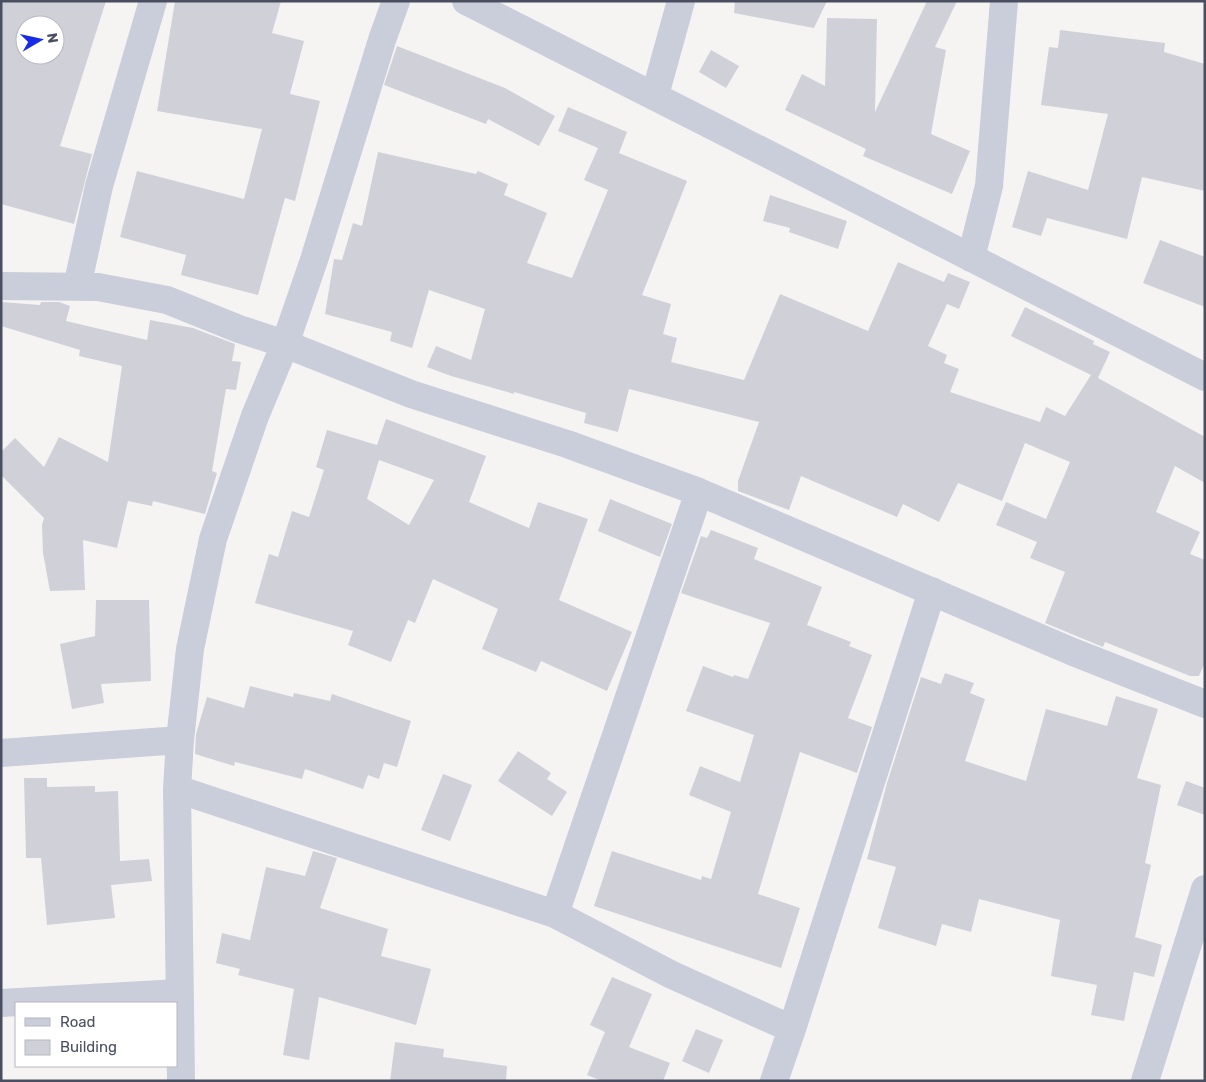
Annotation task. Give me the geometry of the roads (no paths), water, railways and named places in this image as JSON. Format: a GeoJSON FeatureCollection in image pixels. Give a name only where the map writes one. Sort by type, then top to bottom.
{"type":"FeatureCollection","features":[{"type":"Feature","properties":{"kind":"street"},"geometry":{"type":"LineString","coordinates":[[77,287],[100,186],[153,1]]}},
{"type":"Feature","properties":{"kind":"street"},"geometry":{"type":"LineString","coordinates":[[181,1081],[177,789],[180,740],[190,649],[214,539],[255,416],[285,344],[314,260],[383,37],[396,1]]}},
{"type":"Feature","properties":{"kind":"street"},"geometry":{"type":"LineString","coordinates":[[466,1],[655,95],[1205,377]]}},
{"type":"Feature","properties":{"kind":"street"},"geometry":{"type":"LineString","coordinates":[[655,95],[681,1]]}},
{"type":"Feature","properties":{"kind":"street"},"geometry":{"type":"LineString","coordinates":[[970,258],[989,186],[1004,1]]}},
{"type":"Feature","properties":{"kind":"street"},"geometry":{"type":"LineString","coordinates":[[1,286],[98,287],[167,300],[239,329],[285,344],[410,394],[567,444],[699,492],[1073,652],[1205,704]]}},
{"type":"Feature","properties":{"kind":"street"},"geometry":{"type":"LineString","coordinates":[[554,914],[699,492]]}},
{"type":"Feature","properties":{"kind":"street"},"geometry":{"type":"LineString","coordinates":[[774,1081],[932,591]]}},
{"type":"Feature","properties":{"kind":"street"},"geometry":{"type":"LineString","coordinates":[[1,753],[180,740]]}},
{"type":"Feature","properties":{"kind":"street"},"geometry":{"type":"LineString","coordinates":[[177,789],[554,914],[672,975],[792,1029]]}},
{"type":"Feature","properties":{"kind":"street"},"geometry":{"type":"LineString","coordinates":[[1145,1081],[1205,889]]}},
{"type":"Feature","properties":{"kind":"street"},"geometry":{"type":"LineString","coordinates":[[19,1002],[179,993]]}},
{"type":"Feature","properties":{"kind":"street"},"geometry":{"type":"LineString","coordinates":[[1,1003],[15,1002]]}}]}
